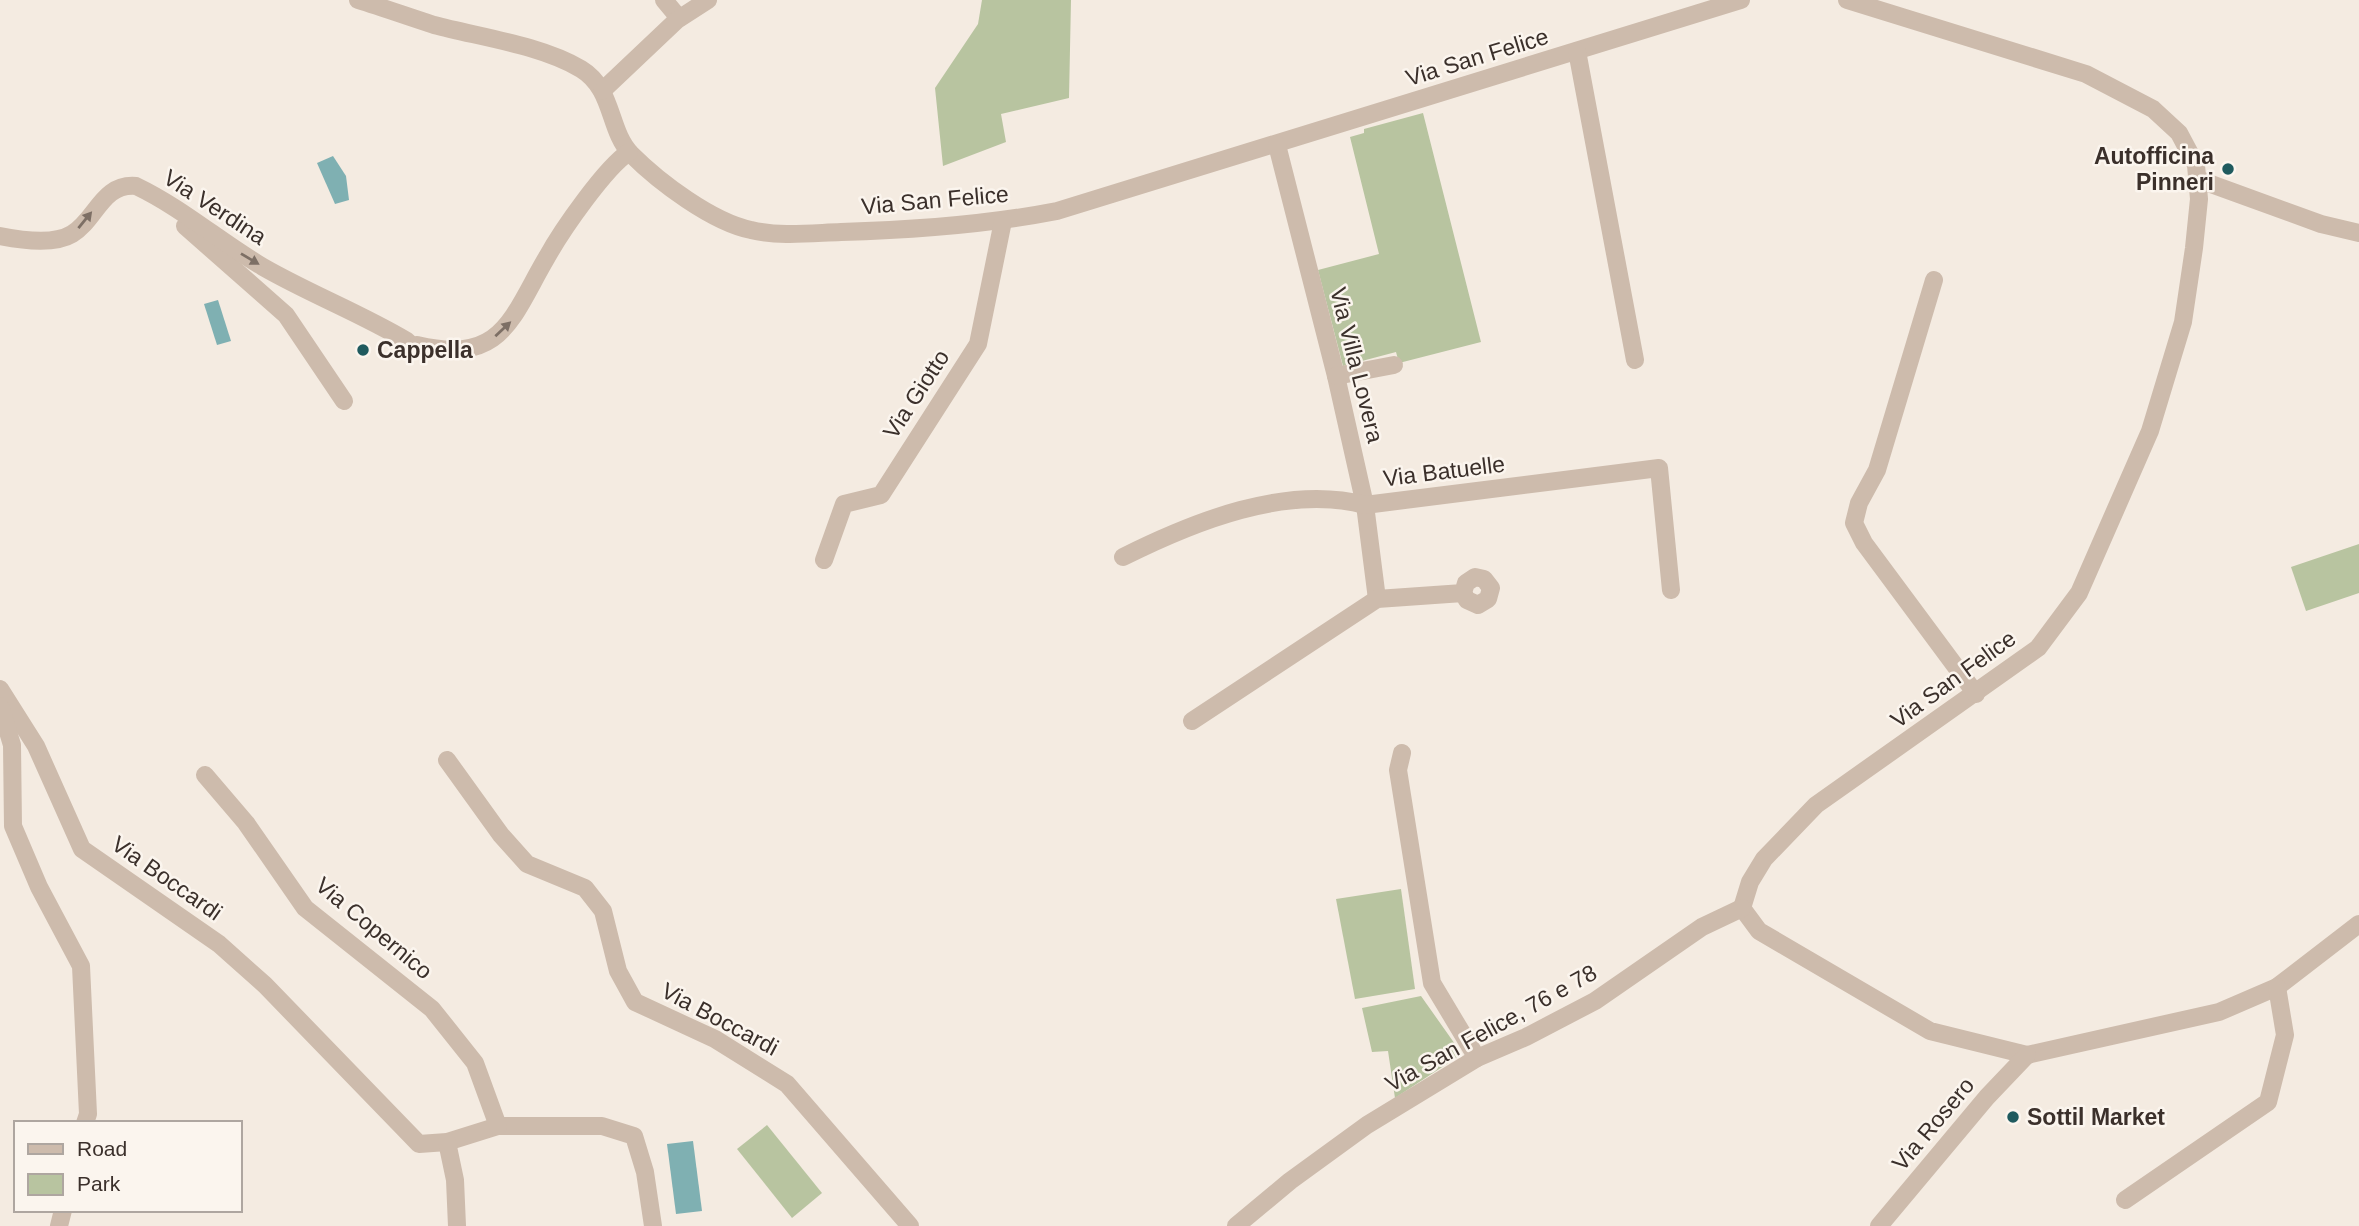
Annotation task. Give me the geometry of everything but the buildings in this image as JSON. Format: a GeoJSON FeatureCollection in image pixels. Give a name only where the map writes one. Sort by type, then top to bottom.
{"type":"FeatureCollection","features":[{"type":"Feature","properties":{"kind":"street","name":"Via San Felice"},"geometry":{"type":"LineString","coordinates":[[358,0],[435,25],[511,43],[580,68],[598,81],[629,152],[687,198],[725,221],[751,230],[792,233],[922,229],[1003,221],[1069,207],[1741,0]]}},
{"type":"Feature","properties":{"kind":"street"},"geometry":{"type":"LineString","coordinates":[[664,0],[680,18]]}},
{"type":"Feature","properties":{"kind":"street"},"geometry":{"type":"LineString","coordinates":[[602,91],[680,18],[709,0]]}},
{"type":"Feature","properties":{"kind":"street","name":"Via San Felice"},"geometry":{"type":"LineString","coordinates":[[1742,908],[1750,882],[1764,859],[1816,806],[2038,648],[2079,593],[2150,431],[2183,322],[2200,180],[2191,151],[2179,133],[2153,109],[2122,90],[2086,74],[1847,0]]}},
{"type":"Feature","properties":{"kind":"street","name":"Via San Felice"},"geometry":{"type":"LineString","coordinates":[[1577,51],[1635,360]]}},
{"type":"Feature","properties":{"kind":"street","name":"Via Villa Lovera"},"geometry":{"type":"LineString","coordinates":[[1277,145],[1336,376],[1365,505],[1377,599]]}},
{"type":"Feature","properties":{"kind":"street","name":"Via Verdina"},"geometry":{"type":"LineString","coordinates":[[0,236],[33,240],[66,237],[74,233],[97,205],[119,188],[136,186],[185,212],[232,248],[265,268],[412,343],[441,351],[464,350],[486,343],[505,329],[555,245],[609,171],[629,152]]}},
{"type":"Feature","properties":{"kind":"street"},"geometry":{"type":"LineString","coordinates":[[2200,180],[2321,224],[2359,233]]}},
{"type":"Feature","properties":{"kind":"street"},"geometry":{"type":"LineString","coordinates":[[153,194],[286,315],[344,401]]}},
{"type":"Feature","properties":{"kind":"street","name":"Via Giotto"},"geometry":{"type":"LineString","coordinates":[[824,560],[844,504],[881,495],[978,344],[1003,221]]}},
{"type":"Feature","properties":{"kind":"street"},"geometry":{"type":"LineString","coordinates":[[1934,280],[1877,470],[1859,503],[1854,523],[1864,543],[1976,694]]}},
{"type":"Feature","properties":{"kind":"street"},"geometry":{"type":"LineString","coordinates":[[1336,376],[1394,365]]}},
{"type":"Feature","properties":{"kind":"street","name":"Via Batuelle"},"geometry":{"type":"LineString","coordinates":[[1123,557],[1183,529],[1235,511],[1309,500],[1348,501],[1365,505],[1659,468],[1671,590]]}},
{"type":"Feature","properties":{"kind":"street"},"geometry":{"type":"LineString","coordinates":[[1192,721],[1377,599],[1463,593]]}},
{"type":"Feature","properties":{"kind":"street","name":"Via Boccardi"},"geometry":{"type":"LineString","coordinates":[[0,689],[36,746],[82,849],[219,944],[265,985],[419,1144],[447,1142],[498,1126],[602,1126],[634,1136],[645,1172],[653,1226]]}},
{"type":"Feature","properties":{"kind":"street"},"geometry":{"type":"LineString","coordinates":[[0,706],[12,745],[13,827],[39,887],[80,967],[88,1114],[86,1121]]}},
{"type":"Feature","properties":{"kind":"street"},"geometry":{"type":"LineString","coordinates":[[1402,753],[1398,770],[1432,982],[1478,1058]]}},
{"type":"Feature","properties":{"kind":"street","name":"Via Boccardi"},"geometry":{"type":"LineString","coordinates":[[447,760],[501,835],[527,864],[585,888],[603,911],[618,971],[635,1002],[715,1039],[787,1084],[909,1226]]}},
{"type":"Feature","properties":{"kind":"street","name":"Via Copernico"},"geometry":{"type":"LineString","coordinates":[[205,775],[246,823],[305,908],[432,1009],[475,1063],[498,1126]]}},
{"type":"Feature","properties":{"kind":"street"},"geometry":{"type":"LineString","coordinates":[[1742,908],[1759,931],[1930,1031],[2027,1055],[2219,1012],[2277,987],[2359,924]]}},
{"type":"Feature","properties":{"kind":"street","name":"Via San Felice, 76 e 78"},"geometry":{"type":"LineString","coordinates":[[1236,1226],[1290,1181],[1367,1125],[1478,1058],[1526,1037],[1595,1001],[1702,928],[1742,908]]}},
{"type":"Feature","properties":{"kind":"street"},"geometry":{"type":"LineString","coordinates":[[2125,1200],[2268,1102],[2285,1035],[2277,987]]}},
{"type":"Feature","properties":{"kind":"street","name":"Via Rosero"},"geometry":{"type":"LineString","coordinates":[[1879,1226],[1987,1097],[2027,1055]]}},
{"type":"Feature","properties":{"kind":"street"},"geometry":{"type":"LineString","coordinates":[[447,1142],[455,1180],[457,1226]]}},
{"type":"Feature","properties":{"kind":"green space"},"geometry":{"type":"Polygon","coordinates":[[[982,0],[1071,0],[1069,98],[1001,114],[1006,142],[943,166],[935,88],[978,24],[982,0]]]}},
{"type":"Feature","properties":{"kind":"green space"},"geometry":{"type":"Polygon","coordinates":[[[1423,113],[1481,342],[1399,363],[1396,352],[1343,366],[1318,270],[1379,254],[1350,137],[1364,133],[1364,129],[1423,113]]]}},
{"type":"Feature","properties":{"kind":"green space"},"geometry":{"type":"Polygon","coordinates":[[[2359,544],[2359,593],[2306,611],[2291,567],[2359,544]]]}},
{"type":"Feature","properties":{"kind":"green space"},"geometry":{"type":"Polygon","coordinates":[[[1401,889],[1415,989],[1355,999],[1336,899],[1401,889]]]}},
{"type":"Feature","properties":{"kind":"green space"},"geometry":{"type":"Polygon","coordinates":[[[1421,996],[1462,1054],[1395,1098],[1388,1051],[1372,1052],[1362,1008],[1421,996]]]}},
{"type":"Feature","properties":{"kind":"green space"},"geometry":{"type":"Polygon","coordinates":[[[767,1125],[822,1193],[792,1218],[737,1149],[767,1125]]]}},
{"type":"Feature","properties":{"kind":"water"},"geometry":{"type":"Polygon","coordinates":[[[333,156],[346,176],[349,200],[335,204],[317,163],[333,156]]]}},
{"type":"Feature","properties":{"kind":"water"},"geometry":{"type":"Polygon","coordinates":[[[218,300],[231,341],[217,345],[204,304],[218,300]]]}},
{"type":"Feature","properties":{"kind":"water"},"geometry":{"type":"Polygon","coordinates":[[[693,1141],[702,1211],[676,1214],[667,1144],[693,1141]]]}},
{"type":"Feature","properties":{"kind":"place","name":"Autofficina Pinneri"},"geometry":{"type":"Point","coordinates":[2228,169]}},
{"type":"Feature","properties":{"kind":"place","name":"Cappella"},"geometry":{"type":"Point","coordinates":[363,350]}},
{"type":"Feature","properties":{"kind":"place","name":"Sottil Market"},"geometry":{"type":"Point","coordinates":[2013,1117]}}]}
